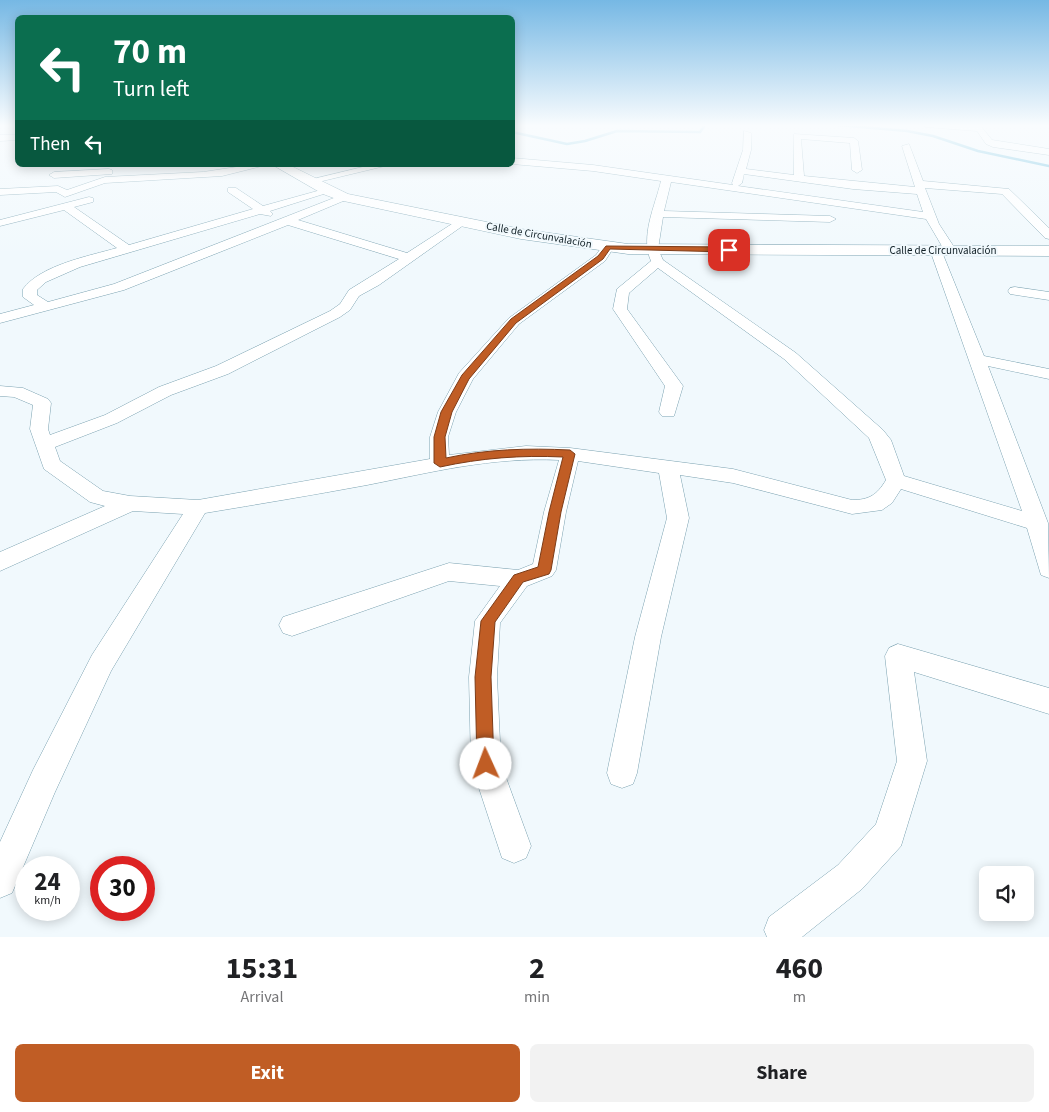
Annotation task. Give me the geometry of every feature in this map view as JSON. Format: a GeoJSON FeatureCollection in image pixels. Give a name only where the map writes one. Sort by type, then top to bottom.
{"type":"FeatureCollection","features":[{"type":"Feature","properties":{"kind":"street"},"geometry":{"type":"LineString","coordinates":[[54,175],[158,169]]}},
{"type":"Feature","properties":{"kind":"street"},"geometry":{"type":"LineString","coordinates":[[0,192],[58,189],[65,194],[101,181],[209,175],[248,169]]}},
{"type":"Feature","properties":{"kind":"street","name":"Calle de Circunvalación"},"geometry":{"type":"LineString","coordinates":[[286,169],[328,191],[344,197],[462,222],[655,256],[943,250],[1049,251]]}},
{"type":"Feature","properties":{"kind":"street"},"geometry":{"type":"LineString","coordinates":[[310,181],[367,169]]}},
{"type":"Feature","properties":{"kind":"street"},"geometry":{"type":"LineString","coordinates":[[597,169],[930,216]]}},
{"type":"Feature","properties":{"kind":"street"},"geometry":{"type":"LineString","coordinates":[[799,169],[800,179]]}},
{"type":"Feature","properties":{"kind":"street"},"geometry":{"type":"LineString","coordinates":[[914,169],[943,250],[978,359],[1037,524],[1049,569]]}},
{"type":"Feature","properties":{"kind":"street"},"geometry":{"type":"LineString","coordinates":[[735,187],[740,171],[853,186],[1004,191],[1049,235]]}},
{"type":"Feature","properties":{"kind":"street"},"geometry":{"type":"LineString","coordinates":[[667,178],[658,214],[655,256],[622,292],[620,309],[674,386],[668,412]]}},
{"type":"Feature","properties":{"kind":"street"},"geometry":{"type":"LineString","coordinates":[[0,223],[89,200],[111,180]]}},
{"type":"Feature","properties":{"kind":"street"},"geometry":{"type":"LineString","coordinates":[[232,190],[260,210],[286,222],[410,258]]}},
{"type":"Feature","properties":{"kind":"street"},"geometry":{"type":"LineString","coordinates":[[46,307],[30,297],[30,289],[41,279],[75,264],[328,191]]}},
{"type":"Feature","properties":{"kind":"street"},"geometry":{"type":"LineString","coordinates":[[0,319],[119,287],[286,222],[344,197]]}},
{"type":"Feature","properties":{"kind":"street"},"geometry":{"type":"LineString","coordinates":[[66,207],[128,249]]}},
{"type":"Feature","properties":{"kind":"street"},"geometry":{"type":"LineString","coordinates":[[658,214],[830,219]]}},
{"type":"Feature","properties":{"kind":"street"},"geometry":{"type":"LineString","coordinates":[[44,444],[111,418],[165,391],[222,370],[335,314],[345,307],[354,293],[410,258],[462,222]]}},
{"type":"Feature","properties":{"kind":"street"},"geometry":{"type":"LineString","coordinates":[[440,463],[439,437],[446,412],[465,377],[514,321],[601,258],[608,247]]}},
{"type":"Feature","properties":{"kind":"street"},"geometry":{"type":"LineString","coordinates":[[0,391],[17,392],[42,403],[39,429],[51,464],[97,497],[130,503],[198,507],[367,478],[470,457],[526,452],[570,454],[733,476],[852,507],[864,507],[886,499],[896,480],[881,440],[876,434],[790,356],[655,256]]}},
{"type":"Feature","properties":{"kind":"street"},"geometry":{"type":"LineString","coordinates":[[1015,291],[1049,296]]}},
{"type":"Feature","properties":{"kind":"street"},"geometry":{"type":"LineString","coordinates":[[978,359],[1049,374]]}},
{"type":"Feature","properties":{"kind":"street"},"geometry":{"type":"LineString","coordinates":[[292,625],[449,572],[518,578],[544,570],[555,512],[570,454]]}},
{"type":"Feature","properties":{"kind":"street"},"geometry":{"type":"LineString","coordinates":[[622,773],[648,637],[678,518],[668,467]]}},
{"type":"Feature","properties":{"kind":"street"},"geometry":{"type":"LineString","coordinates":[[896,480],[1037,524]]}},
{"type":"Feature","properties":{"kind":"street"},"geometry":{"type":"LineString","coordinates":[[0,562],[130,503]]}},
{"type":"Feature","properties":{"kind":"street"},"geometry":{"type":"LineString","coordinates":[[0,881],[44,781],[101,664],[198,507]]}},
{"type":"Feature","properties":{"kind":"street"},"geometry":{"type":"LineString","coordinates":[[514,846],[486,764],[483,677],[488,621],[518,578]]}},
{"type":"Feature","properties":{"kind":"street"},"geometry":{"type":"LineString","coordinates":[[782,930],[850,877],[889,834],[912,761],[898,656],[1049,701]]}},
{"type":"Feature","properties":{"kind":"route"},"geometry":{"type":"LineString","coordinates":[[486,764],[483,677],[488,621],[518,578],[544,570],[555,512],[570,454],[526,452],[470,457],[440,463],[439,437],[446,412],[465,377],[514,321],[601,258],[608,247],[628,249],[729,250]]}}]}
